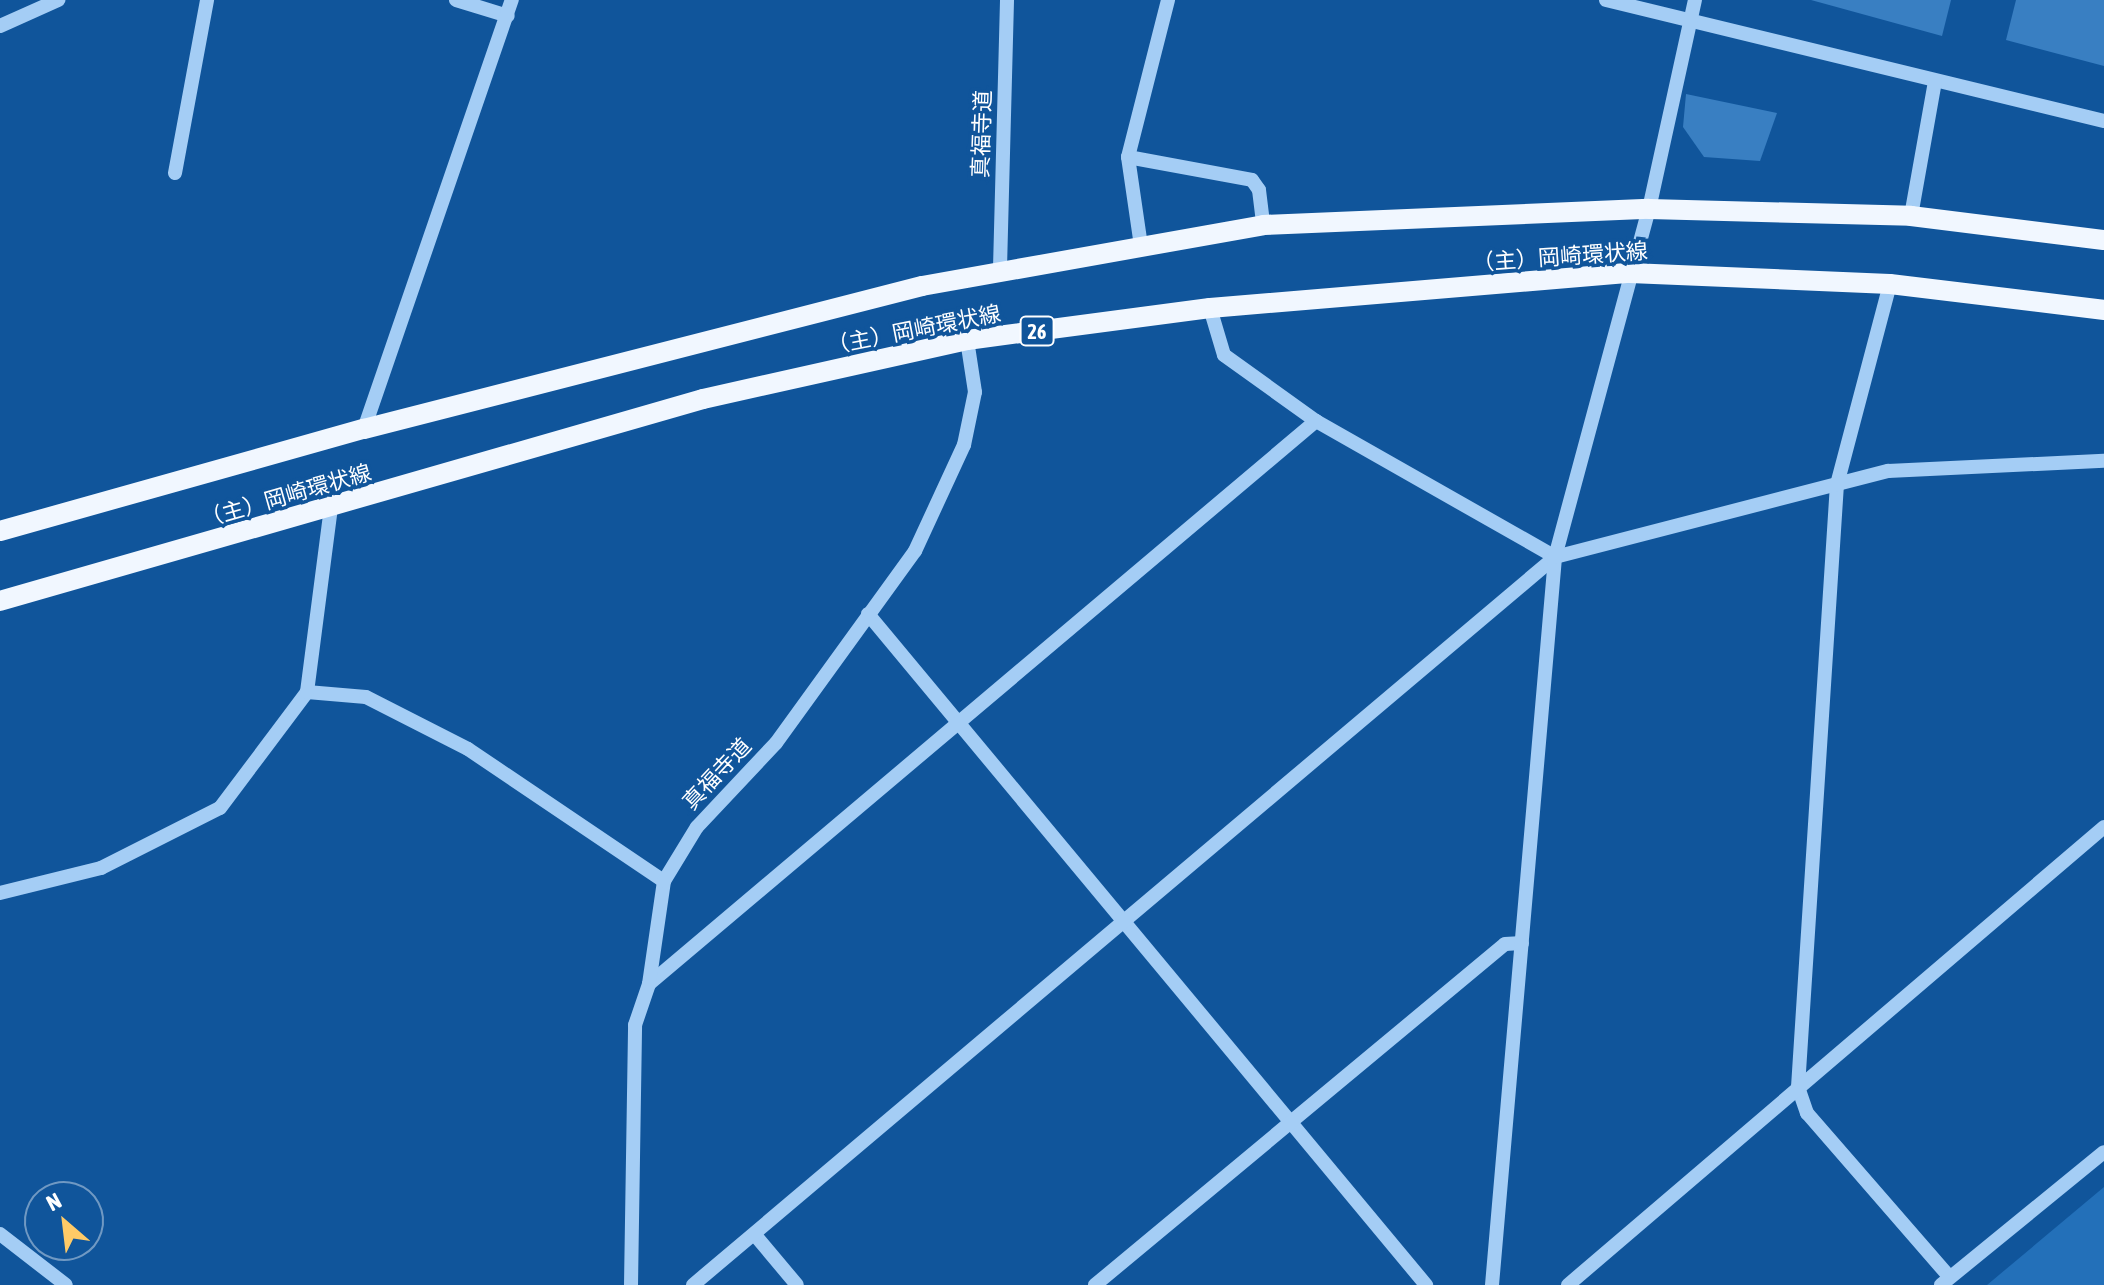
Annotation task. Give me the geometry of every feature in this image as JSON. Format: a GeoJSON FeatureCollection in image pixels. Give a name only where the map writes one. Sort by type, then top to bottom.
{"type":"FeatureCollection","features":[{"type":"Feature","properties":{"kind":"main road","name":"（主）岡崎環状線"},"geometry":{"type":"LineString","coordinates":[[0,531],[364,429],[1000,268],[1263,225],[1649,209],[1911,216],[2104,240]]}},
{"type":"Feature","properties":{"kind":"main road","name":"（主）岡崎環状線"},"geometry":{"type":"LineString","coordinates":[[0,601],[703,399],[967,340],[1210,308],[1630,273],[1890,284],[2104,310]]}},
{"type":"Feature","properties":{"kind":"street"},"geometry":{"type":"LineString","coordinates":[[0,26],[58,0]]}},
{"type":"Feature","properties":{"kind":"street"},"geometry":{"type":"LineString","coordinates":[[175,173],[207,0]]}},
{"type":"Feature","properties":{"kind":"street"},"geometry":{"type":"LineString","coordinates":[[456,0],[508,16]]}},
{"type":"Feature","properties":{"kind":"street"},"geometry":{"type":"LineString","coordinates":[[364,429],[512,0]]}},
{"type":"Feature","properties":{"kind":"street","name":"真福寺道"},"geometry":{"type":"LineString","coordinates":[[1000,268],[1007,0]]}},
{"type":"Feature","properties":{"kind":"street"},"geometry":{"type":"LineString","coordinates":[[1141,246],[1128,157],[1168,0]]}},
{"type":"Feature","properties":{"kind":"street"},"geometry":{"type":"LineString","coordinates":[[1606,0],[2104,121]]}},
{"type":"Feature","properties":{"kind":"street"},"geometry":{"type":"LineString","coordinates":[[1492,1285],[1555,557],[1649,209],[1695,0]]}},
{"type":"Feature","properties":{"kind":"street"},"geometry":{"type":"LineString","coordinates":[[1911,216],[1935,81]]}},
{"type":"Feature","properties":{"kind":"street"},"geometry":{"type":"LineString","coordinates":[[1128,157],[1252,180],[1259,190],[1263,225]]}},
{"type":"Feature","properties":{"kind":"street"},"geometry":{"type":"LineString","coordinates":[[1890,284],[1837,484],[1798,1087],[1807,1113],[1944,1280],[2104,1152]]}},
{"type":"Feature","properties":{"kind":"street"},"geometry":{"type":"LineString","coordinates":[[1210,308],[1224,355],[1316,421],[1555,557]]}},
{"type":"Feature","properties":{"kind":"street","name":"真福寺道"},"geometry":{"type":"LineString","coordinates":[[631,1285],[635,1025],[649,984],[664,881],[697,827],[776,743],[915,551],[964,445],[975,392],[967,340]]}},
{"type":"Feature","properties":{"kind":"street"},"geometry":{"type":"LineString","coordinates":[[649,984],[1316,421]]}},
{"type":"Feature","properties":{"kind":"street"},"geometry":{"type":"LineString","coordinates":[[693,1285],[1555,557],[1888,471],[2104,461]]}},
{"type":"Feature","properties":{"kind":"street"},"geometry":{"type":"LineString","coordinates":[[0,893],[101,868],[220,808],[307,692],[331,508]]}},
{"type":"Feature","properties":{"kind":"street"},"geometry":{"type":"LineString","coordinates":[[868,614],[957,727],[1124,919],[1426,1285]]}},
{"type":"Feature","properties":{"kind":"street"},"geometry":{"type":"LineString","coordinates":[[307,692],[366,697],[468,749],[664,881]]}},
{"type":"Feature","properties":{"kind":"street"},"geometry":{"type":"LineString","coordinates":[[1568,1285],[2104,827]]}},
{"type":"Feature","properties":{"kind":"street"},"geometry":{"type":"LineString","coordinates":[[1095,1285],[1505,944],[1522,943]]}},
{"type":"Feature","properties":{"kind":"street"},"geometry":{"type":"LineString","coordinates":[[0,1234],[66,1285]]}},
{"type":"Feature","properties":{"kind":"street"},"geometry":{"type":"LineString","coordinates":[[755,1235],[797,1285]]}},
{"type":"Feature","properties":{"kind":"shaded area"},"geometry":{"type":"Polygon","coordinates":[[[2104,1187],[2104,1285],[1987,1285],[2104,1187]]]}},
{"type":"Feature","properties":{"kind":"building"},"geometry":{"type":"Polygon","coordinates":[[[1811,0],[1951,0],[1942,36],[1811,0]]]}},
{"type":"Feature","properties":{"kind":"building"},"geometry":{"type":"Polygon","coordinates":[[[2016,0],[2104,0],[2104,66],[2006,40],[2016,0]]]}},
{"type":"Feature","properties":{"kind":"building"},"geometry":{"type":"Polygon","coordinates":[[[1686,94],[1777,113],[1760,161],[1704,157],[1683,127],[1686,94]]]}}]}
